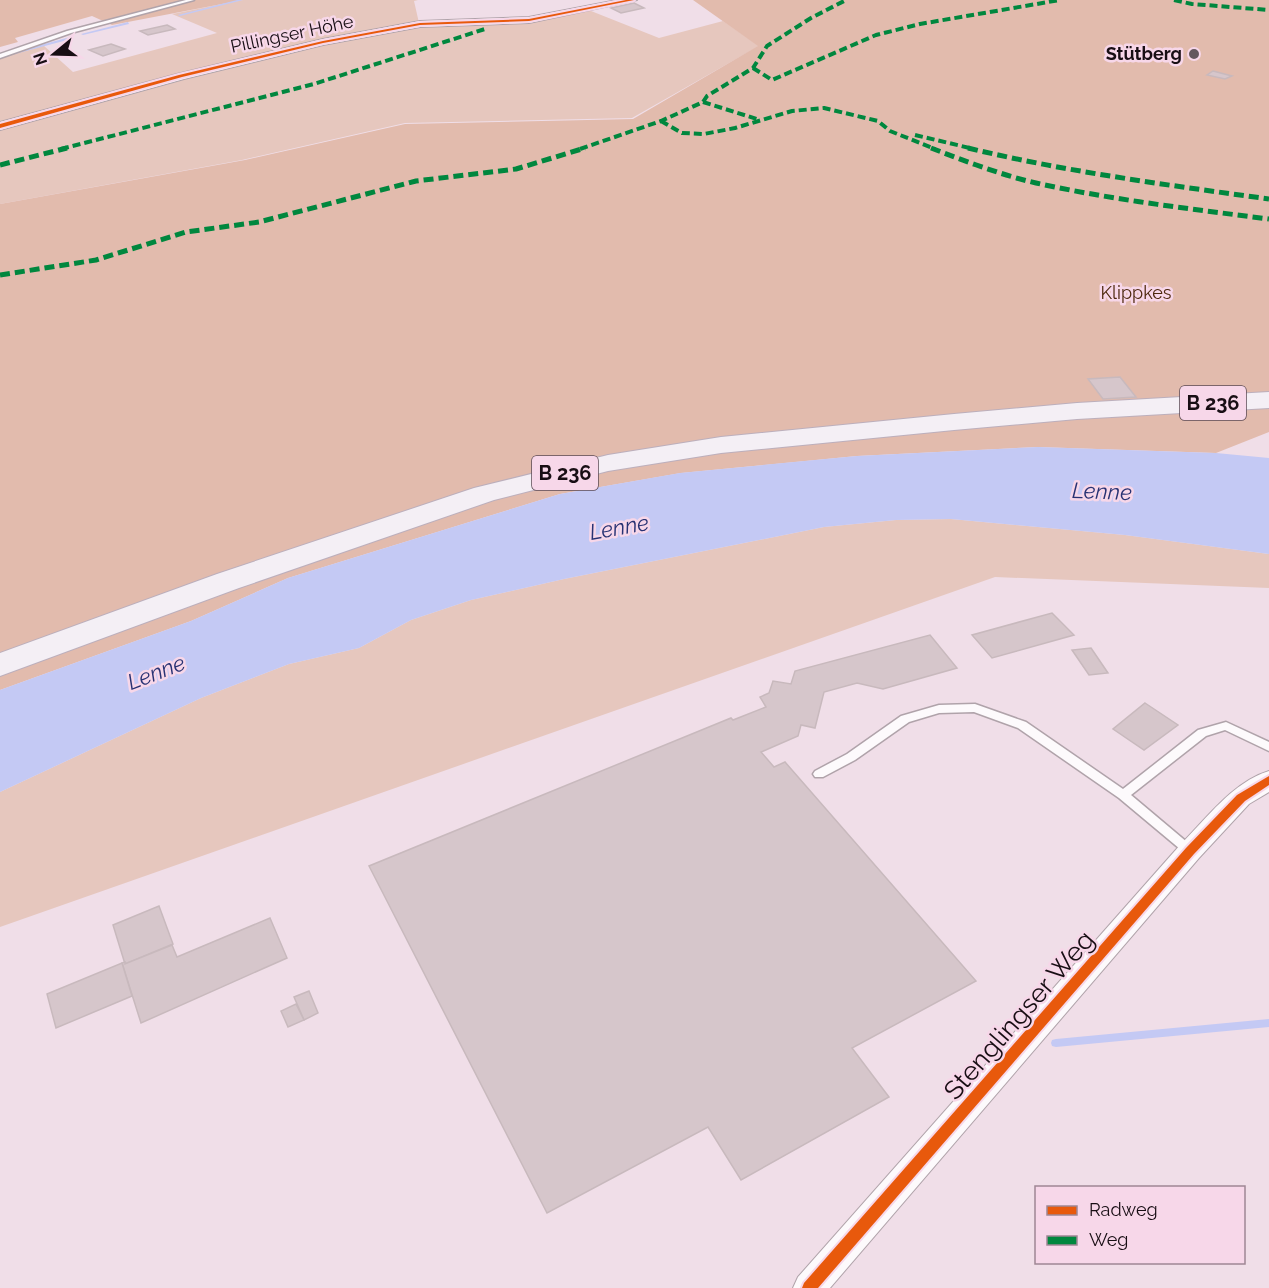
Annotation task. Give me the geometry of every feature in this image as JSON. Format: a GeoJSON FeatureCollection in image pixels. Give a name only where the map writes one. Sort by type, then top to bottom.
{"type":"FeatureCollection","features":[{"type":"Feature","properties":{"kind":"main road","name":"B 236"},"geometry":{"type":"LineString","coordinates":[[0,665],[228,580],[484,494],[608,463],[721,445],[966,421],[1156,406],[1269,400]]}},
{"type":"Feature","properties":{"kind":"street","name":"Pillingser Höhe"},"geometry":{"type":"LineString","coordinates":[[0,126],[181,76],[323,42],[420,24],[530,20],[632,0]]}},
{"type":"Feature","properties":{"kind":"street","name":"Stenglingser Weg"},"geometry":{"type":"LineString","coordinates":[[809,1288],[1190,851],[1241,798],[1269,780]]}},
{"type":"Feature","properties":{"kind":"lane"},"geometry":{"type":"LineString","coordinates":[[0,56],[69,32],[192,0]]}},
{"type":"Feature","properties":{"kind":"lane"},"geometry":{"type":"LineString","coordinates":[[819,774],[851,757],[905,719],[939,709],[975,708],[1022,725],[1124,795],[1190,851]]}},
{"type":"Feature","properties":{"kind":"lane"},"geometry":{"type":"LineString","coordinates":[[1124,795],[1202,733],[1226,726],[1269,747]]}},
{"type":"Feature","properties":{"kind":"shaded area"},"geometry":{"type":"Polygon","coordinates":[[[243,0],[418,0],[414,1],[419,23],[322,41],[0,125],[0,56],[43,45],[73,72],[217,33],[172,14],[243,0]]]}},
{"type":"Feature","properties":{"kind":"shaded area"},"geometry":{"type":"Polygon","coordinates":[[[586,9],[659,38],[723,21],[759,46],[632,118],[405,123],[242,160],[0,204],[0,127],[324,43],[420,25],[509,23],[586,9]]]}},
{"type":"Feature","properties":{"kind":"shaded area"},"geometry":{"type":"Polygon","coordinates":[[[951,519],[1125,535],[1269,554],[1269,588],[995,577],[0,927],[0,792],[201,698],[289,664],[359,648],[411,620],[471,600],[824,527],[896,520],[951,519]]]}},
{"type":"Feature","properties":{"kind":"green space"},"geometry":{"type":"Polygon","coordinates":[[[0,0],[243,0],[112,25],[92,16],[15,38],[18,42],[0,47],[0,0]]]}},
{"type":"Feature","properties":{"kind":"green space","name":"Klippkes"},"geometry":{"type":"Polygon","coordinates":[[[693,0],[1269,0],[1269,432],[1216,453],[1038,447],[857,456],[681,473],[560,494],[288,578],[191,621],[0,690],[0,204],[245,160],[405,124],[633,119],[758,46],[693,0]]]}},
{"type":"Feature","properties":{"kind":"water","name":"Lenne"},"geometry":{"type":"Polygon","coordinates":[[[1038,447],[1216,453],[1269,458],[1269,554],[1125,535],[951,519],[896,520],[824,527],[471,600],[411,620],[359,648],[289,664],[201,698],[0,792],[0,690],[191,621],[288,578],[560,494],[680,473],[857,456],[1038,447]]]}},
{"type":"Feature","properties":{"kind":"building"},"geometry":{"type":"Polygon","coordinates":[[[634,3],[644,8],[621,13],[611,8],[634,3]]]}},
{"type":"Feature","properties":{"kind":"building"},"geometry":{"type":"Polygon","coordinates":[[[167,25],[175,29],[148,35],[140,31],[167,25]]]}},
{"type":"Feature","properties":{"kind":"building"},"geometry":{"type":"Polygon","coordinates":[[[111,44],[125,49],[103,56],[89,50],[111,44]]]}},
{"type":"Feature","properties":{"kind":"building"},"geometry":{"type":"Polygon","coordinates":[[[1213,71],[1232,76],[1225,79],[1207,75],[1213,71]]]}},
{"type":"Feature","properties":{"kind":"building"},"geometry":{"type":"Polygon","coordinates":[[[1120,377],[1136,397],[1103,399],[1088,379],[1120,377]]]}},
{"type":"Feature","properties":{"kind":"building"},"geometry":{"type":"Polygon","coordinates":[[[1052,613],[1074,635],[992,658],[972,635],[1052,613]]]}},
{"type":"Feature","properties":{"kind":"building"},"geometry":{"type":"Polygon","coordinates":[[[930,635],[957,668],[883,689],[857,683],[824,692],[815,728],[801,725],[798,736],[761,752],[774,767],[785,762],[976,981],[852,1048],[889,1097],[741,1180],[708,1127],[547,1213],[369,866],[731,718],[733,720],[766,707],[760,697],[769,693],[773,681],[791,684],[795,671],[930,635]]]}},
{"type":"Feature","properties":{"kind":"building"},"geometry":{"type":"Polygon","coordinates":[[[1091,648],[1108,673],[1089,675],[1072,650],[1091,648]]]}},
{"type":"Feature","properties":{"kind":"building"},"geometry":{"type":"Polygon","coordinates":[[[1145,703],[1178,725],[1144,750],[1113,729],[1145,703]]]}},
{"type":"Feature","properties":{"kind":"building"},"geometry":{"type":"Polygon","coordinates":[[[159,906],[173,944],[125,964],[113,925],[159,906]]]}},
{"type":"Feature","properties":{"kind":"building"},"geometry":{"type":"Polygon","coordinates":[[[270,918],[287,958],[141,1023],[122,963],[125,962],[125,964],[172,945],[177,957],[270,918]]]}},
{"type":"Feature","properties":{"kind":"building"},"geometry":{"type":"Polygon","coordinates":[[[122,963],[132,996],[56,1028],[47,994],[122,963]]]}},
{"type":"Feature","properties":{"kind":"building"},"geometry":{"type":"Polygon","coordinates":[[[309,991],[318,1013],[304,1020],[294,997],[309,991]]]}},
{"type":"Feature","properties":{"kind":"building"},"geometry":{"type":"Polygon","coordinates":[[[296,1004],[304,1020],[288,1027],[281,1011],[296,1004]]]}},
{"type":"Feature","properties":{"kind":"waterway"},"geometry":{"type":"LineString","coordinates":[[180,15],[241,0]]}},
{"type":"Feature","properties":{"kind":"waterway"},"geometry":{"type":"LineString","coordinates":[[83,34],[128,23]]}},
{"type":"Feature","properties":{"kind":"waterway"},"geometry":{"type":"LineString","coordinates":[[0,57],[70,38]]}},
{"type":"Feature","properties":{"kind":"waterway"},"geometry":{"type":"LineString","coordinates":[[1056,1043],[1269,1023]]}},
{"type":"Feature","properties":{"kind":"marked path"},"geometry":{"type":"LineString","coordinates":[[0,275],[96,260],[186,232],[259,222],[416,181],[516,169],[610,140],[703,102],[707,96],[753,68],[767,46],[811,18],[846,0]]}},
{"type":"Feature","properties":{"kind":"marked path"},"geometry":{"type":"LineString","coordinates":[[753,68],[772,80],[876,35],[920,24],[1060,0]]}},
{"type":"Feature","properties":{"kind":"marked path"},"geometry":{"type":"LineString","coordinates":[[1174,0],[1192,4],[1269,10]]}},
{"type":"Feature","properties":{"kind":"marked path"},"geometry":{"type":"LineString","coordinates":[[0,165],[314,84],[488,28]]}},
{"type":"Feature","properties":{"kind":"marked path"},"geometry":{"type":"LineString","coordinates":[[703,102],[760,120]]}},
{"type":"Feature","properties":{"kind":"marked path"},"geometry":{"type":"LineString","coordinates":[[661,121],[682,133],[704,134],[735,128],[792,111],[824,108],[878,121],[890,131],[964,161],[1035,183],[1161,205],[1269,219]]}},
{"type":"Feature","properties":{"kind":"marked path"},"geometry":{"type":"LineString","coordinates":[[915,135],[1014,159],[1114,177],[1269,199]]}},
{"type":"Feature","properties":{"kind":"cycle path"},"geometry":{"type":"LineString","coordinates":[[0,126],[181,76],[323,42],[420,24],[529,20],[632,0]]}},
{"type":"Feature","properties":{"kind":"cycle path"},"geometry":{"type":"LineString","coordinates":[[809,1288],[1190,851],[1241,798],[1269,780]]}},
{"type":"Feature","properties":{"kind":"place","name":"Stütberg"},"geometry":{"type":"Point","coordinates":[1194,54]}}]}
